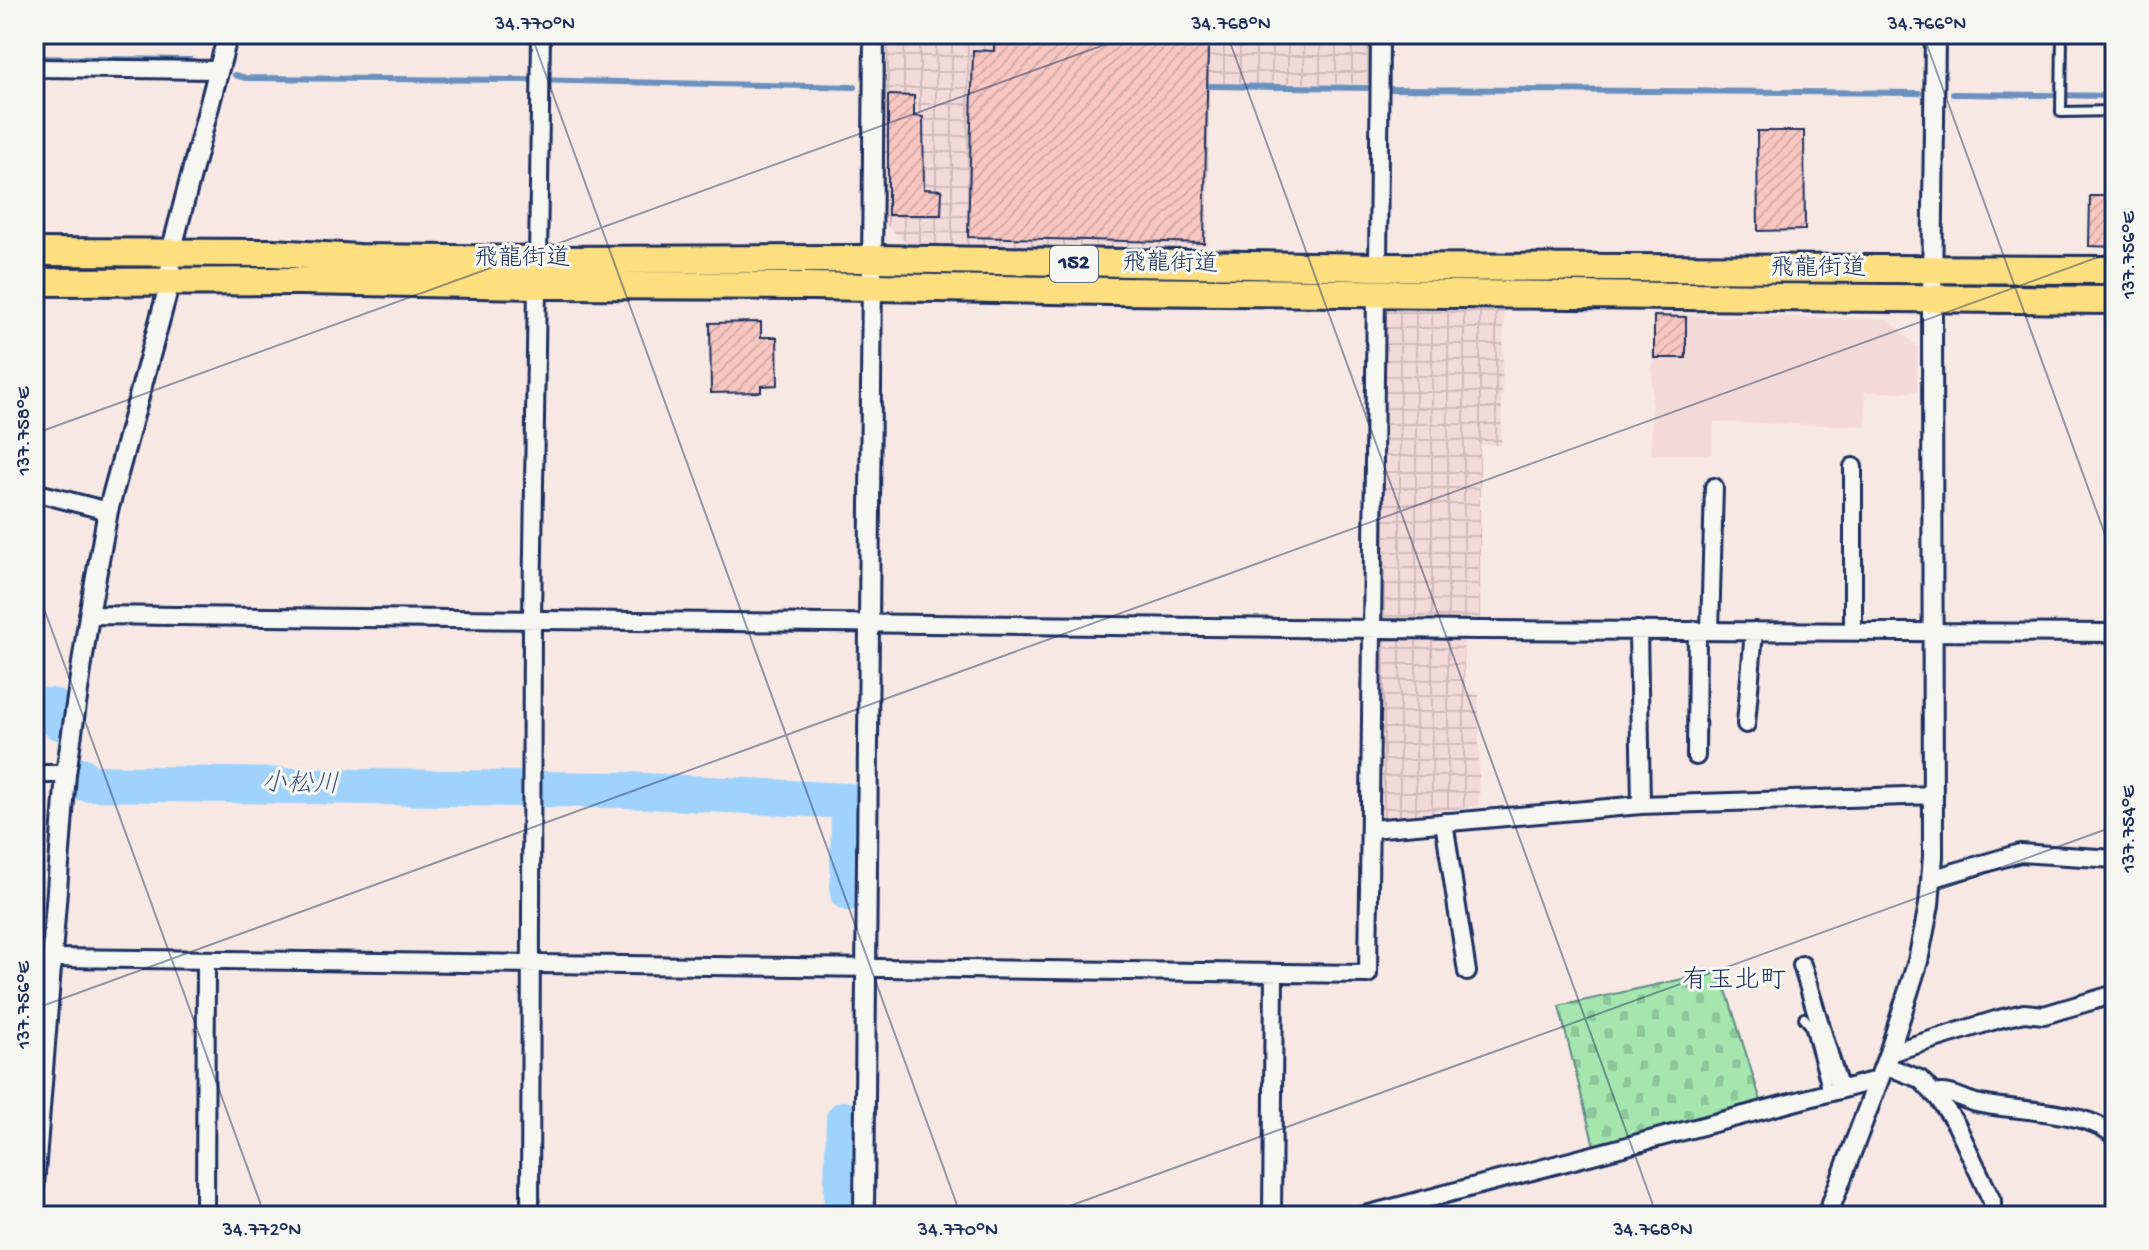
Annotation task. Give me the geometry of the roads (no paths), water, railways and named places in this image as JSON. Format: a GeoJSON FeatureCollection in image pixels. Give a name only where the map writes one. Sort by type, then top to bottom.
{"type":"FeatureCollection","features":[{"type":"Feature","properties":{"kind":"highway","name":"飛龍街道"},"geometry":{"type":"LineString","coordinates":[[34,252],[171,252],[359,258],[538,273],[872,287],[1933,270],[2115,270]]}},
{"type":"Feature","properties":{"kind":"highway","name":"飛龍街道"},"geometry":{"type":"LineString","coordinates":[[34,282],[299,281],[873,259],[1377,280],[1932,298],[2115,300]]}},
{"type":"Feature","properties":{"kind":"street"},"geometry":{"type":"LineString","coordinates":[[34,1186],[66,774],[89,615],[108,511],[170,282],[171,252],[228,34]]}},
{"type":"Feature","properties":{"kind":"street"},"geometry":{"type":"LineString","coordinates":[[530,1216],[532,618],[541,34]]}},
{"type":"Feature","properties":{"kind":"street"},"geometry":{"type":"LineString","coordinates":[[864,1216],[874,34]]}},
{"type":"Feature","properties":{"kind":"street"},"geometry":{"type":"LineString","coordinates":[[53,958],[1368,974],[1380,34]]}},
{"type":"Feature","properties":{"kind":"street"},"geometry":{"type":"LineString","coordinates":[[1827,1216],[1918,961],[1931,879],[1934,795],[1932,298],[1935,34]]}},
{"type":"Feature","properties":{"kind":"street"},"geometry":{"type":"LineString","coordinates":[[34,68],[218,70]]}},
{"type":"Feature","properties":{"kind":"street"},"geometry":{"type":"LineString","coordinates":[[1853,467],[1853,631]]}},
{"type":"Feature","properties":{"kind":"street"},"geometry":{"type":"LineString","coordinates":[[1696,756],[1714,487]]}},
{"type":"Feature","properties":{"kind":"street"},"geometry":{"type":"LineString","coordinates":[[34,492],[108,511]]}},
{"type":"Feature","properties":{"kind":"street"},"geometry":{"type":"LineString","coordinates":[[89,615],[2115,633]]}},
{"type":"Feature","properties":{"kind":"street"},"geometry":{"type":"LineString","coordinates":[[1638,630],[1641,805]]}},
{"type":"Feature","properties":{"kind":"street"},"geometry":{"type":"LineString","coordinates":[[1746,724],[1754,631]]}},
{"type":"Feature","properties":{"kind":"street"},"geometry":{"type":"LineString","coordinates":[[34,774],[66,774]]}},
{"type":"Feature","properties":{"kind":"street"},"geometry":{"type":"LineString","coordinates":[[1371,829],[1641,805],[1934,795]]}},
{"type":"Feature","properties":{"kind":"street"},"geometry":{"type":"LineString","coordinates":[[1444,822],[1467,972]]}},
{"type":"Feature","properties":{"kind":"street"},"geometry":{"type":"LineString","coordinates":[[1931,879],[2020,853],[2115,859]]}},
{"type":"Feature","properties":{"kind":"street"},"geometry":{"type":"LineString","coordinates":[[205,1216],[206,961]]}},
{"type":"Feature","properties":{"kind":"street"},"geometry":{"type":"LineString","coordinates":[[1802,965],[1834,1091]]}},
{"type":"Feature","properties":{"kind":"street"},"geometry":{"type":"LineString","coordinates":[[1272,1216],[1274,973]]}},
{"type":"Feature","properties":{"kind":"street"},"geometry":{"type":"LineString","coordinates":[[1362,1216],[1401,1211],[1834,1091],[1883,1066],[1999,1019],[2024,1013],[2044,1015],[2115,994]]}},
{"type":"Feature","properties":{"kind":"street"},"geometry":{"type":"LineString","coordinates":[[1883,1066],[1920,1079],[1956,1124],[1992,1201],[1992,1211],[1988,1216]]}},
{"type":"Feature","properties":{"kind":"street"},"geometry":{"type":"LineString","coordinates":[[1934,1094],[1944,1091],[1977,1103],[2074,1119],[2106,1129],[2115,1137]]}},
{"type":"Feature","properties":{"kind":"lane"},"geometry":{"type":"LineString","coordinates":[[2062,34],[2061,112],[2115,111]]}},
{"type":"Feature","properties":{"kind":"lane"},"geometry":{"type":"LineString","coordinates":[[1804,1018],[1810,1025],[1834,1091]]}},
{"type":"Feature","properties":{"kind":"waterway"},"geometry":{"type":"LineString","coordinates":[[34,58],[191,60],[202,64]]}},
{"type":"Feature","properties":{"kind":"waterway"},"geometry":{"type":"LineString","coordinates":[[235,75],[246,78],[855,87]]}},
{"type":"Feature","properties":{"kind":"waterway"},"geometry":{"type":"LineString","coordinates":[[1210,86],[1371,88]]}},
{"type":"Feature","properties":{"kind":"waterway"},"geometry":{"type":"LineString","coordinates":[[1386,89],[1919,93]]}},
{"type":"Feature","properties":{"kind":"waterway"},"geometry":{"type":"LineString","coordinates":[[1953,94],[2115,96]]}},
{"type":"Feature","properties":{"kind":"waterway","name":"小松川"},"geometry":{"type":"LineString","coordinates":[[34,705],[52,706],[59,722]]}},
{"type":"Feature","properties":{"kind":"waterway","name":"小松川"},"geometry":{"type":"LineString","coordinates":[[81,775],[84,783],[524,789]]}},
{"type":"Feature","properties":{"kind":"waterway","name":"小松川"},"geometry":{"type":"LineString","coordinates":[[539,789],[849,801],[848,893]]}},
{"type":"Feature","properties":{"kind":"waterway","name":"小松川"},"geometry":{"type":"LineString","coordinates":[[841,1216],[844,1119]]}},
{"type":"Feature","properties":{"kind":"district","name":"有玉北町"},"geometry":{"type":"Point","coordinates":[1734,982]}}]}
